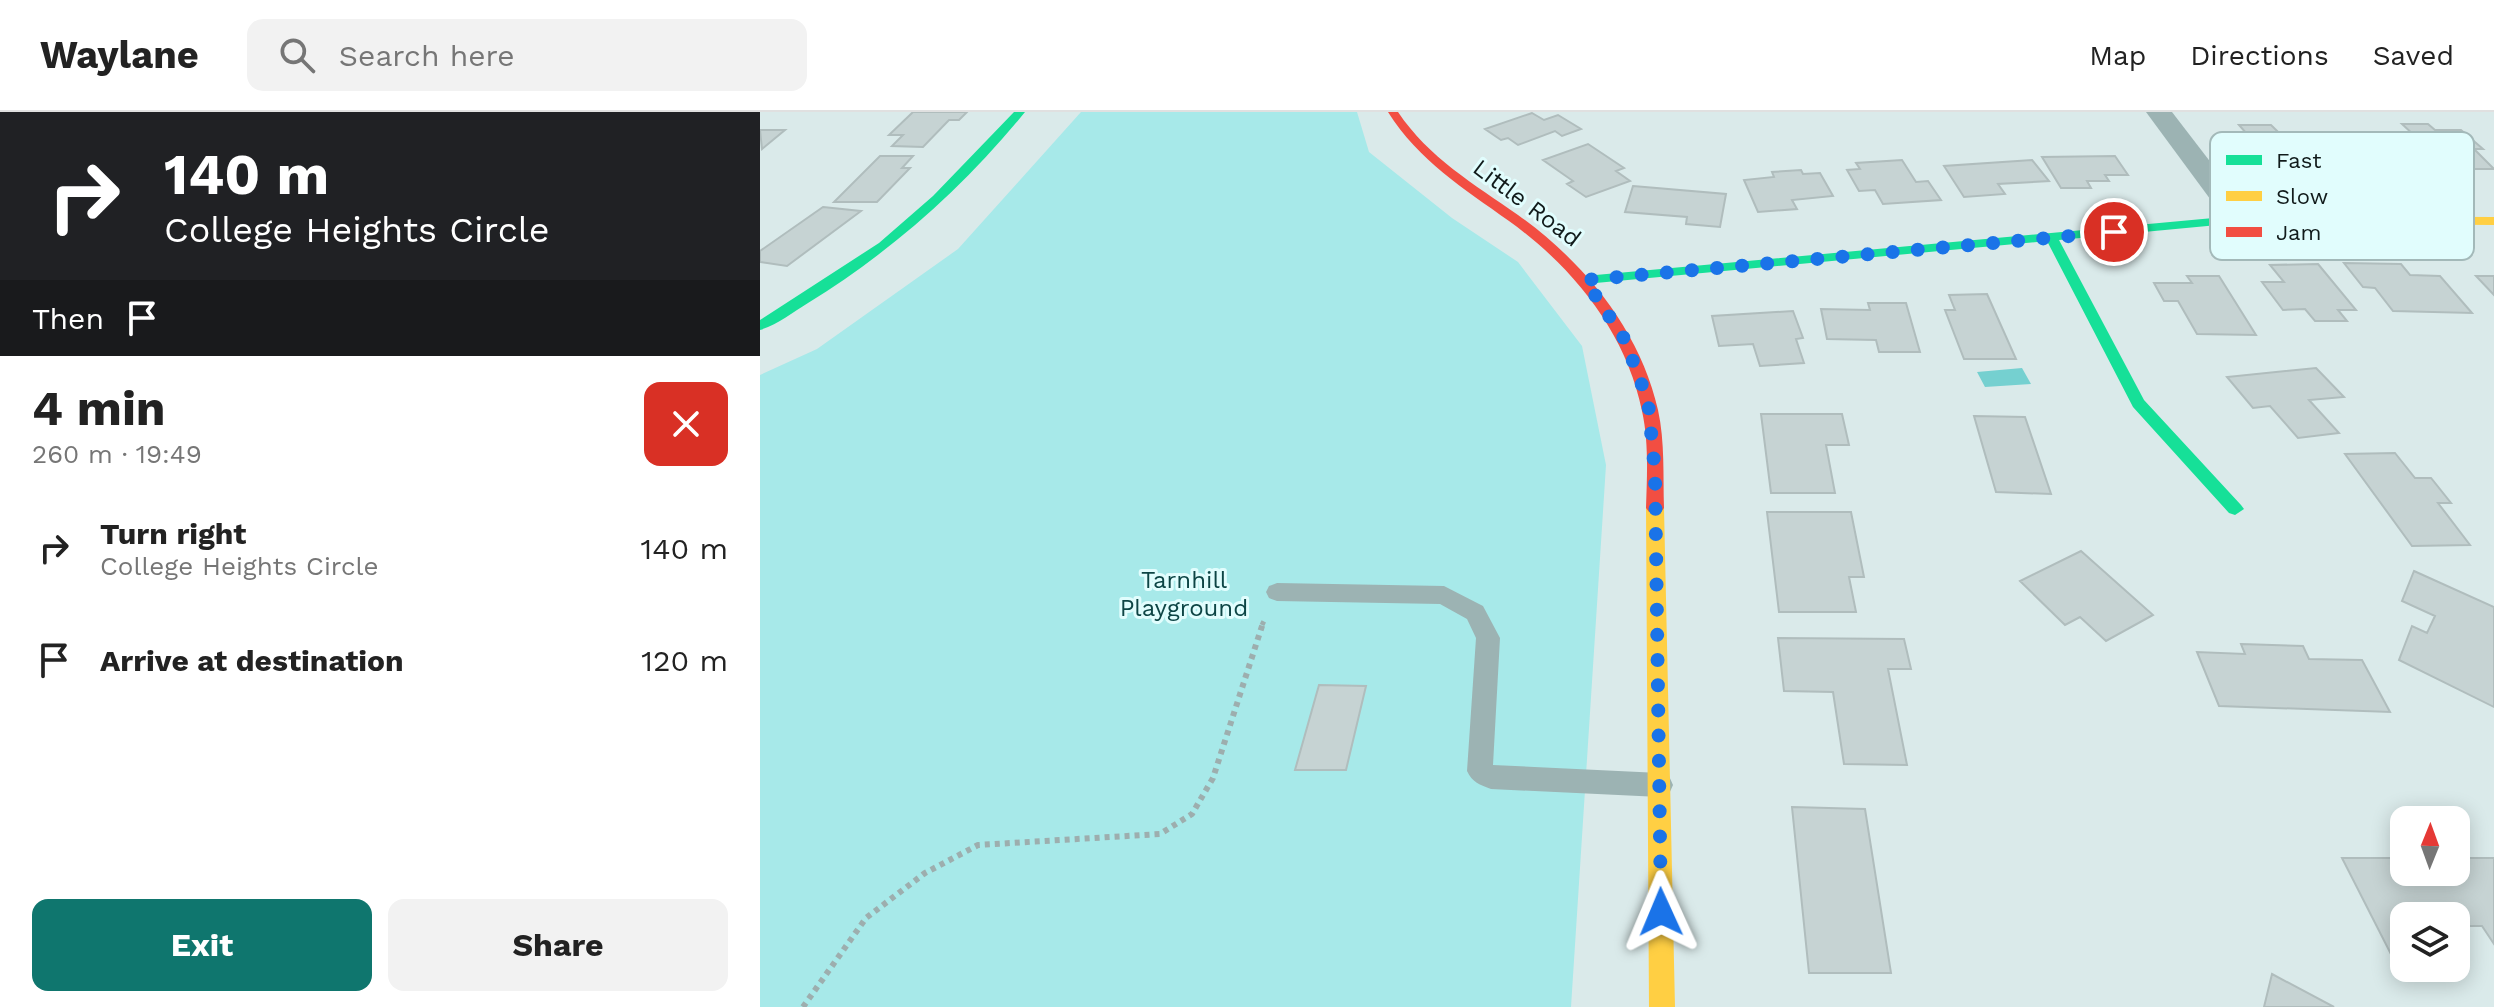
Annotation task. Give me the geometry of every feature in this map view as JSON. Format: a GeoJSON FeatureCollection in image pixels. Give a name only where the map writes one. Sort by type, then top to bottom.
{"type":"FeatureCollection","features":[{"type":"Feature","properties":{"kind":"street"},"geometry":{"type":"LineString","coordinates":[[760,326],[897,236],[1020,112]]}},
{"type":"Feature","properties":{"kind":"street","name":"Little Road"},"geometry":{"type":"LineString","coordinates":[[1393,112],[1400,127],[1425,157],[1550,246],[1585,280],[1625,340],[1648,401],[1655,472],[1662,1007]]}},
{"type":"Feature","properties":{"kind":"street"},"geometry":{"type":"LineString","coordinates":[[2159,112],[2210,180]]}},
{"type":"Feature","properties":{"kind":"street"},"geometry":{"type":"LineString","coordinates":[[2474,221],[2494,221]]}},
{"type":"Feature","properties":{"kind":"street"},"geometry":{"type":"LineString","coordinates":[[1585,280],[2210,223]]}},
{"type":"Feature","properties":{"kind":"street"},"geometry":{"type":"LineString","coordinates":[[2051,237],[2138,403],[2235,509]]}},
{"type":"Feature","properties":{"kind":"lane"},"geometry":{"type":"LineString","coordinates":[[1277,592],[1444,595],[1475,613],[1488,638],[1480,771],[1491,777],[1660,785]]}},
{"type":"Feature","properties":{"kind":"path"},"geometry":{"type":"LineString","coordinates":[[803,1007],[866,918],[925,873],[978,845],[1160,834],[1192,814],[1213,778],[1253,647],[1277,592]]}},
{"type":"Feature","properties":{"kind":"green space","name":"Tarnhill Playground"},"geometry":{"type":"Polygon","coordinates":[[[1081,112],[1357,112],[1369,152],[1452,218],[1518,262],[1582,346],[1606,465],[1571,1007],[760,1007],[760,375],[817,349],[958,249],[1081,112]]]}},
{"type":"Feature","properties":{"kind":"shaded area"},"geometry":{"type":"Polygon","coordinates":[[[2022,368],[2031,384],[1985,387],[1977,372],[2022,368]]]}},
{"type":"Feature","properties":{"kind":"building"},"geometry":{"type":"Polygon","coordinates":[[[913,112],[967,112],[959,120],[949,120],[923,147],[892,146],[903,135],[889,135],[913,112]]]}},
{"type":"Feature","properties":{"kind":"building"},"geometry":{"type":"Polygon","coordinates":[[[1532,113],[1544,120],[1558,115],[1581,129],[1562,136],[1555,131],[1518,145],[1508,138],[1501,140],[1485,129],[1532,113]]]}},
{"type":"Feature","properties":{"kind":"building"},"geometry":{"type":"Polygon","coordinates":[[[2402,124],[2428,124],[2435,130],[2463,132],[2411,132],[2402,124]]]}},
{"type":"Feature","properties":{"kind":"building"},"geometry":{"type":"Polygon","coordinates":[[[2239,125],[2271,125],[2278,132],[2245,132],[2239,125]]]}},
{"type":"Feature","properties":{"kind":"building"},"geometry":{"type":"Polygon","coordinates":[[[760,130],[785,130],[762,149],[760,130]]]}},
{"type":"Feature","properties":{"kind":"building"},"geometry":{"type":"Polygon","coordinates":[[[1588,144],[1624,168],[1616,171],[1630,181],[1586,197],[1567,184],[1573,181],[1543,160],[1588,144]]]}},
{"type":"Feature","properties":{"kind":"building"},"geometry":{"type":"Polygon","coordinates":[[[2474,149],[2494,169],[2474,169],[2474,149]]]}},
{"type":"Feature","properties":{"kind":"building"},"geometry":{"type":"Polygon","coordinates":[[[880,156],[913,156],[902,168],[910,168],[877,202],[834,202],[880,156]]]}},
{"type":"Feature","properties":{"kind":"building"},"geometry":{"type":"Polygon","coordinates":[[[2115,156],[2128,175],[2105,175],[2109,181],[2087,181],[2091,188],[2061,188],[2042,157],[2115,156]]]}},
{"type":"Feature","properties":{"kind":"building"},"geometry":{"type":"Polygon","coordinates":[[[1902,160],[1916,182],[1928,181],[1941,200],[1883,204],[1875,190],[1859,191],[1847,170],[1860,169],[1856,163],[1902,160]]]}},
{"type":"Feature","properties":{"kind":"building"},"geometry":{"type":"Polygon","coordinates":[[[2032,160],[2049,181],[1998,184],[2005,194],[1964,197],[1944,166],[2032,160]]]}},
{"type":"Feature","properties":{"kind":"building"},"geometry":{"type":"Polygon","coordinates":[[[1801,170],[1803,174],[1820,173],[1833,196],[1792,200],[1797,209],[1758,212],[1744,180],[1774,177],[1772,172],[1801,170]]]}},
{"type":"Feature","properties":{"kind":"building"},"geometry":{"type":"Polygon","coordinates":[[[1633,186],[1726,194],[1720,227],[1686,224],[1687,217],[1625,212],[1633,186]]]}},
{"type":"Feature","properties":{"kind":"building"},"geometry":{"type":"Polygon","coordinates":[[[823,207],[861,211],[787,266],[760,262],[760,251],[823,207]]]}},
{"type":"Feature","properties":{"kind":"building"},"geometry":{"type":"Polygon","coordinates":[[[2344,263],[2401,264],[2410,275],[2440,276],[2472,313],[2393,311],[2375,288],[2363,287],[2344,263]]]}},
{"type":"Feature","properties":{"kind":"building"},"geometry":{"type":"Polygon","coordinates":[[[2318,264],[2356,310],[2338,310],[2347,321],[2315,321],[2305,309],[2283,310],[2262,282],[2284,282],[2270,265],[2318,264]]]}},
{"type":"Feature","properties":{"kind":"building"},"geometry":{"type":"Polygon","coordinates":[[[2187,276],[2219,276],[2256,335],[2197,334],[2178,301],[2164,301],[2154,283],[2192,283],[2187,276]]]}},
{"type":"Feature","properties":{"kind":"building"},"geometry":{"type":"Polygon","coordinates":[[[2476,276],[2494,276],[2494,295],[2476,276]]]}},
{"type":"Feature","properties":{"kind":"building"},"geometry":{"type":"Polygon","coordinates":[[[1987,294],[2016,359],[1964,359],[1945,310],[1955,310],[1949,295],[1987,294]]]}},
{"type":"Feature","properties":{"kind":"building"},"geometry":{"type":"Polygon","coordinates":[[[1868,303],[1906,303],[1920,352],[1879,352],[1876,340],[1827,339],[1821,309],[1870,310],[1868,303]]]}},
{"type":"Feature","properties":{"kind":"building"},"geometry":{"type":"Polygon","coordinates":[[[1793,311],[1803,338],[1796,339],[1804,363],[1760,366],[1753,344],[1719,346],[1712,316],[1793,311]]]}},
{"type":"Feature","properties":{"kind":"building"},"geometry":{"type":"Polygon","coordinates":[[[2316,368],[2344,397],[2309,400],[2339,433],[2298,438],[2270,406],[2253,408],[2227,377],[2316,368]]]}},
{"type":"Feature","properties":{"kind":"building"},"geometry":{"type":"Polygon","coordinates":[[[1761,414],[1842,414],[1849,445],[1826,445],[1835,493],[1771,493],[1761,414]]]}},
{"type":"Feature","properties":{"kind":"building"},"geometry":{"type":"Polygon","coordinates":[[[1974,416],[2025,417],[2051,494],[1996,492],[1974,416]]]}},
{"type":"Feature","properties":{"kind":"building"},"geometry":{"type":"Polygon","coordinates":[[[2395,453],[2415,478],[2431,478],[2451,503],[2438,503],[2470,545],[2412,546],[2345,454],[2395,453]]]}},
{"type":"Feature","properties":{"kind":"building"},"geometry":{"type":"Polygon","coordinates":[[[1767,512],[1851,512],[1864,577],[1849,577],[1856,612],[1779,612],[1767,512]]]}},
{"type":"Feature","properties":{"kind":"building"},"geometry":{"type":"Polygon","coordinates":[[[2081,551],[2153,615],[2106,641],[2080,617],[2065,625],[2020,581],[2081,551]]]}},
{"type":"Feature","properties":{"kind":"building"},"geometry":{"type":"Polygon","coordinates":[[[2414,571],[2494,607],[2494,707],[2399,660],[2412,626],[2427,633],[2435,616],[2402,601],[2414,571]]]}},
{"type":"Feature","properties":{"kind":"building"},"geometry":{"type":"Polygon","coordinates":[[[1778,638],[1904,639],[1911,669],[1888,669],[1907,765],[1844,764],[1833,692],[1784,691],[1778,638]]]}},
{"type":"Feature","properties":{"kind":"building"},"geometry":{"type":"Polygon","coordinates":[[[2241,644],[2303,646],[2309,659],[2362,660],[2390,712],[2219,706],[2197,652],[2245,654],[2241,644]]]}},
{"type":"Feature","properties":{"kind":"building"},"geometry":{"type":"Polygon","coordinates":[[[1319,685],[1366,686],[1346,770],[1295,770],[1319,685]]]}},
{"type":"Feature","properties":{"kind":"building"},"geometry":{"type":"Polygon","coordinates":[[[1792,807],[1865,809],[1891,973],[1809,973],[1792,807]]]}},
{"type":"Feature","properties":{"kind":"building"},"geometry":{"type":"Polygon","coordinates":[[[2342,858],[2390,858],[2390,886],[2470,886],[2470,858],[2494,858],[2494,944],[2482,926],[2470,926],[2470,902],[2390,902],[2390,952],[2342,858]]]}},
{"type":"Feature","properties":{"kind":"building"},"geometry":{"type":"Polygon","coordinates":[[[2272,974],[2334,1007],[2264,1007],[2272,974]]]}},
{"type":"Feature","properties":{"kind":"traffic: fast"},"geometry":{"type":"LineString","coordinates":[[760,326],[839,278],[884,246],[937,198],[1020,112]]}},
{"type":"Feature","properties":{"kind":"traffic: fast"},"geometry":{"type":"LineString","coordinates":[[1585,280],[2210,222]]}},
{"type":"Feature","properties":{"kind":"traffic: fast"},"geometry":{"type":"LineString","coordinates":[[2051,237],[2138,403],[2235,509]]}},
{"type":"Feature","properties":{"kind":"traffic: slow"},"geometry":{"type":"LineString","coordinates":[[2474,221],[2494,221]]}},
{"type":"Feature","properties":{"kind":"traffic: slow"},"geometry":{"type":"LineString","coordinates":[[1655,508],[1662,1007]]}},
{"type":"Feature","properties":{"kind":"traffic: jam"},"geometry":{"type":"LineString","coordinates":[[1393,112],[1415,142],[1441,167],[1527,227],[1551,248],[1595,295],[1613,322],[1629,350],[1650,410],[1655,508]]}},
{"type":"Feature","properties":{"kind":"route"},"geometry":{"type":"LineString","coordinates":[[1661,912],[1655,472],[1648,401],[1625,340],[1585,280],[2114,232]]}}]}
